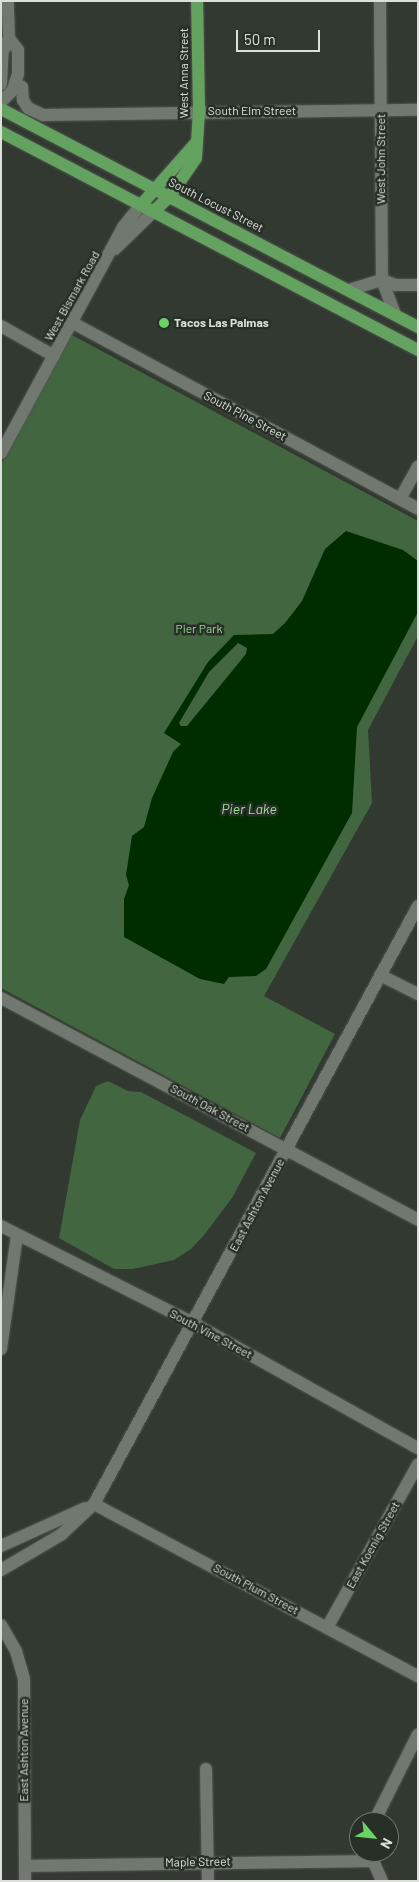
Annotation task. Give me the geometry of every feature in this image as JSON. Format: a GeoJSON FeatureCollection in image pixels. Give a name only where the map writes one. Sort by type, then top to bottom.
{"type":"FeatureCollection","features":[{"type":"Feature","properties":{"kind":"main road","name":"West Anna Street"},"geometry":{"type":"LineString","coordinates":[[154,211],[170,196],[191,169],[199,111],[197,1]]}},
{"type":"Feature","properties":{"kind":"main road","name":"South Locust Street"},"geometry":{"type":"LineString","coordinates":[[1,109],[418,327]]}},
{"type":"Feature","properties":{"kind":"main road"},"geometry":{"type":"LineString","coordinates":[[1,132],[418,350]]}},
{"type":"Feature","properties":{"kind":"main road"},"geometry":{"type":"LineString","coordinates":[[157,190],[195,144]]}},
{"type":"Feature","properties":{"kind":"main road","name":"West Bismark Road"},"geometry":{"type":"LineString","coordinates":[[141,205],[157,190]]}},
{"type":"Feature","properties":{"kind":"street"},"geometry":{"type":"LineString","coordinates":[[1,84],[3,51],[9,38],[8,1]]}},
{"type":"Feature","properties":{"kind":"street","name":"West John Street"},"geometry":{"type":"LineString","coordinates":[[380,1],[382,280],[395,314]]}},
{"type":"Feature","properties":{"kind":"street"},"geometry":{"type":"LineString","coordinates":[[1,102],[7,100],[15,83],[18,50],[9,38]]}},
{"type":"Feature","properties":{"kind":"street","name":"South Elm Street"},"geometry":{"type":"LineString","coordinates":[[15,83],[22,87],[23,100],[28,108],[43,115],[199,111],[418,110]]}},
{"type":"Feature","properties":{"kind":"street","name":"West Bismark Road"},"geometry":{"type":"LineString","coordinates":[[1,453],[113,250],[123,227],[141,205]]}},
{"type":"Feature","properties":{"kind":"street","name":"West Bismark Road"},"geometry":{"type":"LineString","coordinates":[[113,250],[131,237],[154,211]]}},
{"type":"Feature","properties":{"kind":"street"},"geometry":{"type":"LineString","coordinates":[[350,290],[382,280],[396,285],[418,285]]}},
{"type":"Feature","properties":{"kind":"street","name":"South Pine Street"},"geometry":{"type":"LineString","coordinates":[[72,323],[418,508]]}},
{"type":"Feature","properties":{"kind":"street"},"geometry":{"type":"LineString","coordinates":[[1,326],[54,356]]}},
{"type":"Feature","properties":{"kind":"street"},"geometry":{"type":"LineString","coordinates":[[400,499],[418,467]]}},
{"type":"Feature","properties":{"kind":"street","name":"East Ashton Avenue"},"geometry":{"type":"LineString","coordinates":[[1,1570],[62,1534],[94,1504],[418,906]]}},
{"type":"Feature","properties":{"kind":"street"},"geometry":{"type":"LineString","coordinates":[[380,976],[418,994]]}},
{"type":"Feature","properties":{"kind":"street","name":"South Oak Street"},"geometry":{"type":"LineString","coordinates":[[1,998],[418,1220]]}},
{"type":"Feature","properties":{"kind":"street","name":"South Vine Street"},"geometry":{"type":"LineString","coordinates":[[1,1226],[193,1323],[418,1448]]}},
{"type":"Feature","properties":{"kind":"street"},"geometry":{"type":"LineString","coordinates":[[1,1349],[17,1235]]}},
{"type":"Feature","properties":{"kind":"street","name":"East Koenig Street"},"geometry":{"type":"LineString","coordinates":[[328,1626],[418,1464]]}},
{"type":"Feature","properties":{"kind":"street"},"geometry":{"type":"LineString","coordinates":[[1,1546],[94,1504]]}},
{"type":"Feature","properties":{"kind":"street","name":"South Plum Street"},"geometry":{"type":"LineString","coordinates":[[94,1504],[328,1626],[418,1676]]}},
{"type":"Feature","properties":{"kind":"street","name":"East Ashton Avenue"},"geometry":{"type":"LineString","coordinates":[[1,1625],[16,1651],[24,1679],[25,1881]]}},
{"type":"Feature","properties":{"kind":"street"},"geometry":{"type":"LineString","coordinates":[[379,1812],[418,1734]]}},
{"type":"Feature","properties":{"kind":"street"},"geometry":{"type":"LineString","coordinates":[[206,1769],[208,1881]]}},
{"type":"Feature","properties":{"kind":"street","name":"Maple Street"},"geometry":{"type":"LineString","coordinates":[[25,1866],[349,1857]]}},
{"type":"Feature","properties":{"kind":"street"},"geometry":{"type":"LineString","coordinates":[[373,1862],[382,1881]]}},
{"type":"Feature","properties":{"kind":"green space","name":"Pier Park"},"geometry":{"type":"Polygon","coordinates":[[[72,335],[418,521],[418,636],[368,730],[372,803],[264,996],[335,1034],[280,1138],[1,988],[1,464],[72,335]]]}},
{"type":"Feature","properties":{"kind":"green space"},"geometry":{"type":"Polygon","coordinates":[[[108,1081],[128,1091],[141,1092],[256,1153],[232,1198],[205,1234],[191,1249],[174,1260],[133,1269],[114,1269],[59,1238],[80,1120],[96,1086],[108,1081]]]}},
{"type":"Feature","properties":{"kind":"water","name":"Pier Lake"},"geometry":{"type":"Polygon","coordinates":[[[346,531],[403,550],[418,561],[418,612],[357,727],[352,813],[266,969],[256,976],[229,977],[224,984],[200,979],[124,937],[124,899],[129,885],[126,875],[132,836],[144,827],[152,798],[173,752],[181,744],[164,733],[208,662],[234,635],[273,634],[285,623],[302,601],[325,549],[346,531]],[[238,643],[209,672],[179,723],[181,726],[187,726],[246,654],[247,648],[238,643]]]}},
{"type":"Feature","properties":{"kind":"place","name":"Tacos Las Palmas"},"geometry":{"type":"Point","coordinates":[164,323]}}]}
